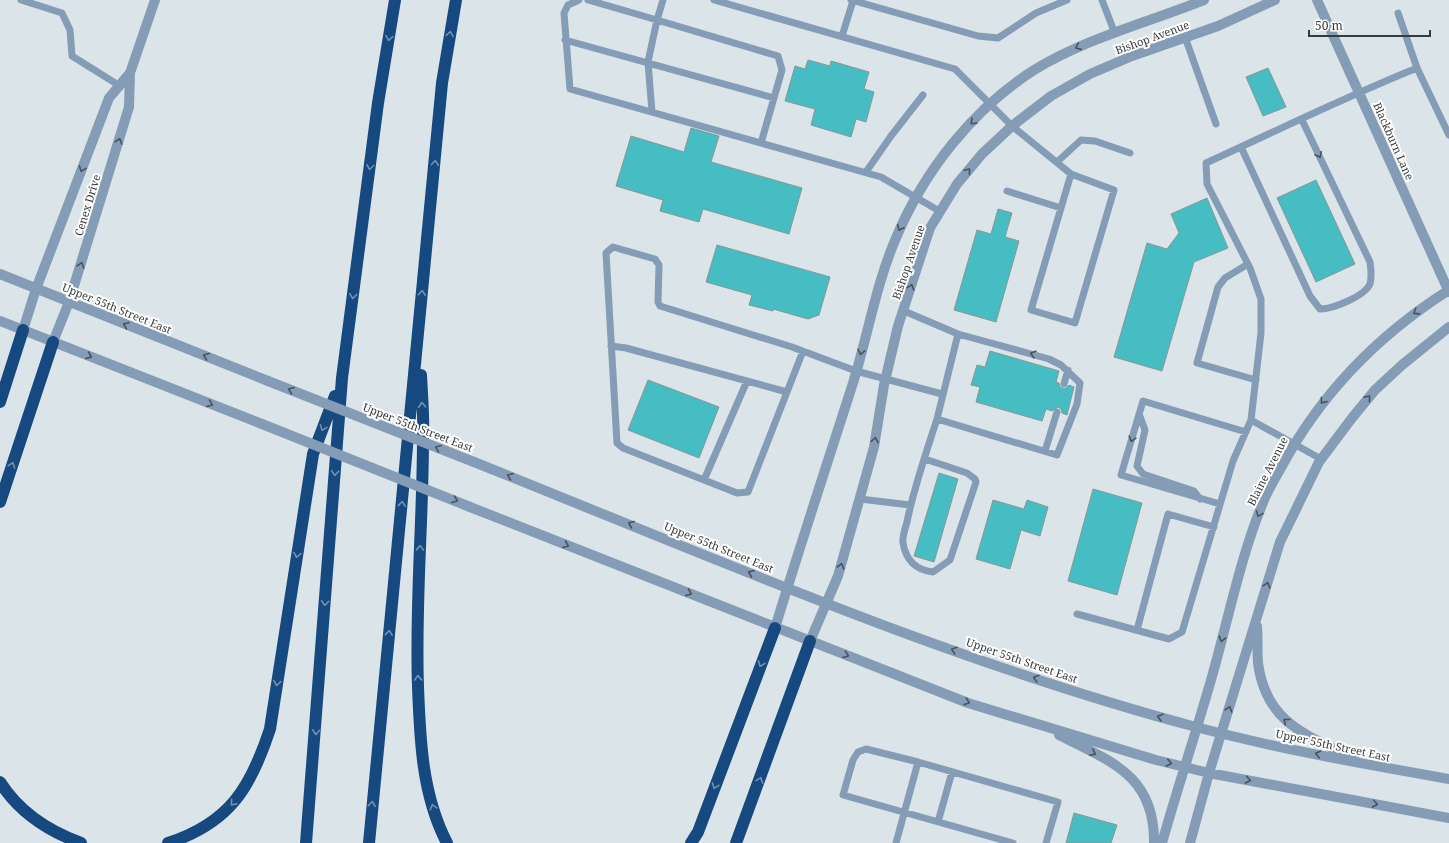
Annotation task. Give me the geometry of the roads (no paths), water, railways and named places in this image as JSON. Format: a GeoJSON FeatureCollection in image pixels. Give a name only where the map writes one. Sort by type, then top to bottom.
{"type":"FeatureCollection","features":[{"type":"Feature","properties":{"kind":"highway"},"geometry":{"type":"LineString","coordinates":[[306,843],[342,378],[378,103],[395,0]]}},
{"type":"Feature","properties":{"kind":"highway"},"geometry":{"type":"LineString","coordinates":[[369,843],[442,83],[456,0]]}},
{"type":"Feature","properties":{"kind":"highway"},"geometry":{"type":"LineString","coordinates":[[0,402],[23,330]]}},
{"type":"Feature","properties":{"kind":"highway"},"geometry":{"type":"LineString","coordinates":[[419,332],[424,437],[416,640],[420,737],[426,784],[437,823],[447,843]]}},
{"type":"Feature","properties":{"kind":"highway"},"geometry":{"type":"LineString","coordinates":[[0,502],[53,342]]}},
{"type":"Feature","properties":{"kind":"highway"},"geometry":{"type":"LineString","coordinates":[[168,843],[183,838],[208,825],[231,806],[249,783],[260,761],[270,729],[313,454],[342,378]]}},
{"type":"Feature","properties":{"kind":"highway"},"geometry":{"type":"LineString","coordinates":[[691,843],[698,832],[775,628]]}},
{"type":"Feature","properties":{"kind":"highway"},"geometry":{"type":"LineString","coordinates":[[736,843],[742,831],[810,641]]}},
{"type":"Feature","properties":{"kind":"highway"},"geometry":{"type":"LineString","coordinates":[[0,782],[8,794],[34,820],[62,836],[81,843]]}},
{"type":"Feature","properties":{"kind":"street","name":"Cenex Drive"},"geometry":{"type":"LineString","coordinates":[[53,342],[69,302],[129,106],[130,73],[155,0]]}},
{"type":"Feature","properties":{"kind":"street","name":"Bishop Avenue"},"geometry":{"type":"LineString","coordinates":[[775,628],[856,371],[880,281],[895,238],[915,198],[940,159],[965,130],[991,104],[1033,71],[1072,49],[1114,31],[1204,0]]}},
{"type":"Feature","properties":{"kind":"street","name":"Bishop Avenue"},"geometry":{"type":"LineString","coordinates":[[810,641],[828,603],[838,576],[874,447],[886,379],[904,311],[930,228],[957,184],[982,154],[1012,126],[1051,96],[1090,74],[1132,56],[1242,16],[1275,0]]}},
{"type":"Feature","properties":{"kind":"street","name":"Blackburn Lane"},"geometry":{"type":"LineString","coordinates":[[1317,0],[1449,291]]}},
{"type":"Feature","properties":{"kind":"street","name":"Cenex Drive"},"geometry":{"type":"LineString","coordinates":[[23,330],[36,289],[109,98],[130,73]]}},
{"type":"Feature","properties":{"kind":"street","name":"Upper 55th Street East"},"geometry":{"type":"LineString","coordinates":[[0,274],[828,603],[996,665],[1083,694],[1198,727],[1370,765],[1449,779]]}},
{"type":"Feature","properties":{"kind":"street","name":"Blaine Avenue"},"geometry":{"type":"LineString","coordinates":[[1162,843],[1184,766],[1198,727],[1252,531],[1264,498],[1294,443],[1324,399],[1351,370],[1407,318],[1449,291]]}},
{"type":"Feature","properties":{"kind":"street"},"geometry":{"type":"LineString","coordinates":[[0,321],[968,703],[1156,760],[1209,773],[1449,818]]}},
{"type":"Feature","properties":{"kind":"street"},"geometry":{"type":"LineString","coordinates":[[1190,843],[1209,773],[1280,542],[1294,511],[1321,459],[1375,390],[1402,364],[1449,328]]}},
{"type":"Feature","properties":{"kind":"street"},"geometry":{"type":"LineString","coordinates":[[1257,618],[1258,663],[1264,687],[1273,706],[1283,719],[1308,736],[1370,765]]}},
{"type":"Feature","properties":{"kind":"street"},"geometry":{"type":"LineString","coordinates":[[1034,722],[1114,763],[1128,774],[1143,793],[1149,808],[1154,828],[1154,843]]}},
{"type":"Feature","properties":{"kind":"lane"},"geometry":{"type":"LineString","coordinates":[[21,0],[62,13],[70,30],[72,56],[120,86]]}},
{"type":"Feature","properties":{"kind":"lane"},"geometry":{"type":"LineString","coordinates":[[579,0],[568,5],[564,14],[570,89],[866,172],[881,177],[940,212]]}},
{"type":"Feature","properties":{"kind":"lane"},"geometry":{"type":"LineString","coordinates":[[588,0],[778,56],[782,70],[761,143]]}},
{"type":"Feature","properties":{"kind":"lane"},"geometry":{"type":"LineString","coordinates":[[652,112],[648,62],[663,0]]}},
{"type":"Feature","properties":{"kind":"lane"},"geometry":{"type":"LineString","coordinates":[[842,36],[852,0],[978,36],[998,38],[1036,13],[1068,0]]}},
{"type":"Feature","properties":{"kind":"lane"},"geometry":{"type":"LineString","coordinates":[[1102,0],[1114,31]]}},
{"type":"Feature","properties":{"kind":"lane"},"geometry":{"type":"LineString","coordinates":[[718,1],[955,68],[1012,126],[1071,174],[1114,190],[1075,323],[1031,310],[1071,174]]}},
{"type":"Feature","properties":{"kind":"lane"},"geometry":{"type":"LineString","coordinates":[[1398,13],[1417,68],[1447,126],[1449,135]]}},
{"type":"Feature","properties":{"kind":"lane"},"geometry":{"type":"LineString","coordinates":[[1184,37],[1216,124]]}},
{"type":"Feature","properties":{"kind":"lane"},"geometry":{"type":"LineString","coordinates":[[565,40],[774,98]]}},
{"type":"Feature","properties":{"kind":"lane"},"geometry":{"type":"LineString","coordinates":[[1078,614],[1169,639],[1182,632],[1233,461],[1251,420],[1261,333],[1261,299],[1248,264],[1207,184],[1206,163],[1302,120],[1359,91],[1417,68]]}},
{"type":"Feature","properties":{"kind":"lane"},"geometry":{"type":"LineString","coordinates":[[866,172],[891,136],[923,95]]}},
{"type":"Feature","properties":{"kind":"lane"},"geometry":{"type":"LineString","coordinates":[[1241,147],[1310,296],[1320,309],[1330,309],[1363,293],[1370,284],[1370,262],[1302,120]]}},
{"type":"Feature","properties":{"kind":"lane"},"geometry":{"type":"LineString","coordinates":[[1057,162],[1081,140],[1095,141],[1130,153]]}},
{"type":"Feature","properties":{"kind":"lane"},"geometry":{"type":"LineString","coordinates":[[1007,191],[1061,208]]}},
{"type":"Feature","properties":{"kind":"lane"},"geometry":{"type":"LineString","coordinates":[[803,351],[748,492],[737,493],[623,448],[617,443],[606,253],[613,247],[655,259],[659,265],[658,302],[660,306],[803,351],[856,371],[942,394]]}},
{"type":"Feature","properties":{"kind":"lane"},"geometry":{"type":"LineString","coordinates":[[1248,264],[1225,278],[1218,287],[1198,364],[1256,380]]}},
{"type":"Feature","properties":{"kind":"lane"},"geometry":{"type":"LineString","coordinates":[[904,311],[958,334],[1049,359],[1068,370],[1080,383],[1079,395],[1057,455],[937,419]]}},
{"type":"Feature","properties":{"kind":"lane"},"geometry":{"type":"LineString","coordinates":[[925,459],[967,473],[975,479],[976,482],[950,560],[933,572],[921,570],[908,559],[903,542],[910,506],[937,419],[958,334]]}},
{"type":"Feature","properties":{"kind":"lane"},"geometry":{"type":"LineString","coordinates":[[611,346],[626,348],[787,392]]}},
{"type":"Feature","properties":{"kind":"lane"},"geometry":{"type":"LineString","coordinates":[[1064,384],[1068,370]]}},
{"type":"Feature","properties":{"kind":"lane"},"geometry":{"type":"LineString","coordinates":[[704,480],[747,381]]}},
{"type":"Feature","properties":{"kind":"lane"},"geometry":{"type":"LineString","coordinates":[[1220,504],[1120,475],[1143,401],[1246,432]]}},
{"type":"Feature","properties":{"kind":"lane"},"geometry":{"type":"LineString","coordinates":[[1046,451],[1057,412]]}},
{"type":"Feature","properties":{"kind":"lane"},"geometry":{"type":"LineString","coordinates":[[1139,414],[1145,430],[1137,466],[1143,474],[1194,491],[1200,499]]}},
{"type":"Feature","properties":{"kind":"lane"},"geometry":{"type":"LineString","coordinates":[[1251,420],[1321,459]]}},
{"type":"Feature","properties":{"kind":"lane"},"geometry":{"type":"LineString","coordinates":[[860,498],[910,506]]}},
{"type":"Feature","properties":{"kind":"lane"},"geometry":{"type":"LineString","coordinates":[[1136,630],[1168,514],[1214,527]]}},
{"type":"Feature","properties":{"kind":"lane"},"geometry":{"type":"LineString","coordinates":[[1013,843],[843,795],[853,760],[858,752],[866,749],[918,762],[1058,802],[1046,843]]}},
{"type":"Feature","properties":{"kind":"lane"},"geometry":{"type":"LineString","coordinates":[[896,843],[918,762]]}},
{"type":"Feature","properties":{"kind":"lane"},"geometry":{"type":"LineString","coordinates":[[938,822],[952,772]]}}]}
